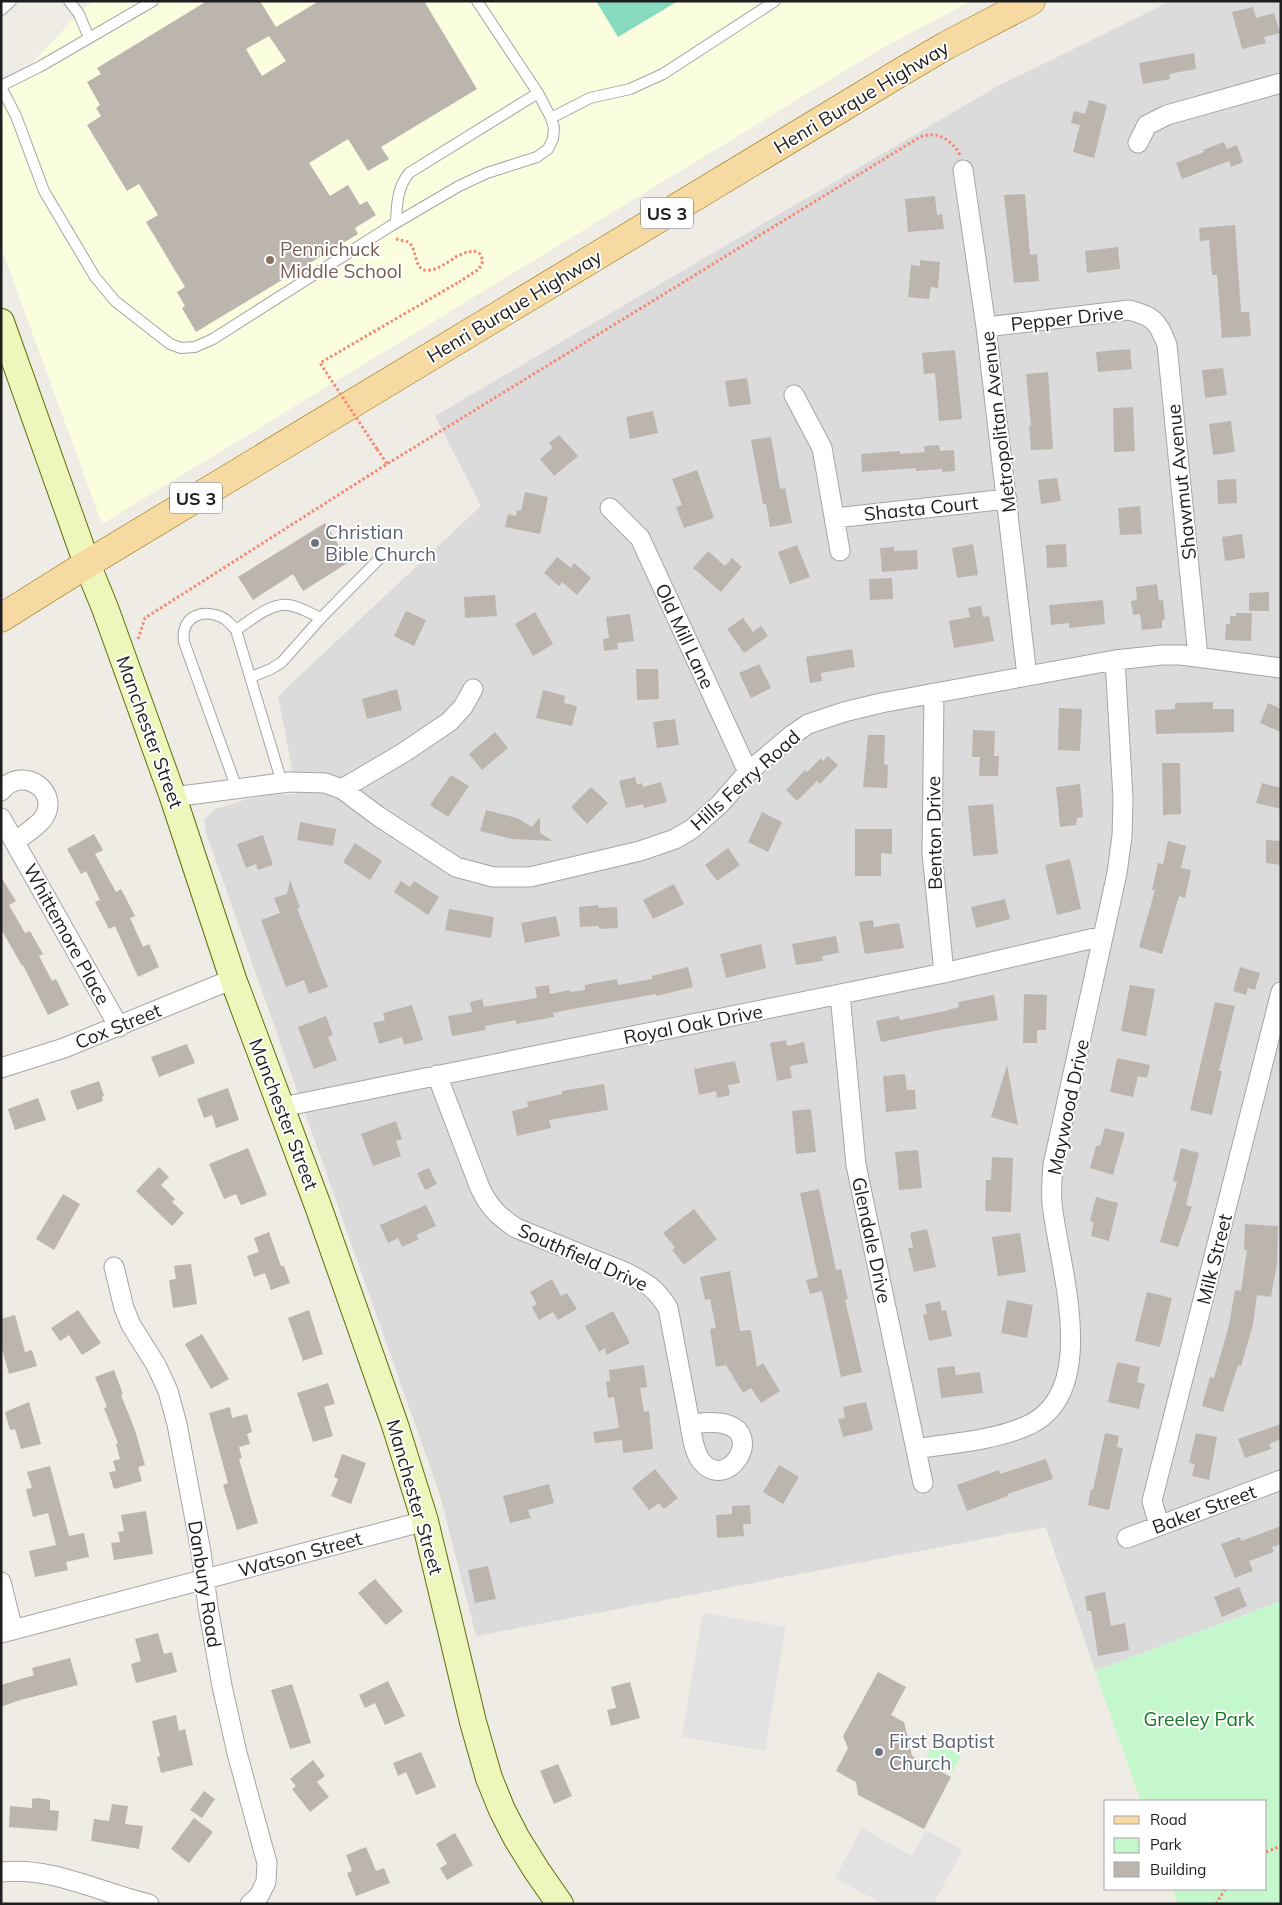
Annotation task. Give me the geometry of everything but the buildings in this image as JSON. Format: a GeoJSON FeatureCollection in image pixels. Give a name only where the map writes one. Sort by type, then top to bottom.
{"type":"FeatureCollection","features":[{"type":"Feature","properties":{"kind":"main road","name":"Henri Burque Highway"},"geometry":{"type":"LineString","coordinates":[[1,618],[87,564],[901,72],[947,45],[1031,1]]}},
{"type":"Feature","properties":{"kind":"street"},"geometry":{"type":"LineString","coordinates":[[1138,143],[1146,125],[1167,114],[1281,83]]}},
{"type":"Feature","properties":{"kind":"street","name":"Metropolitan Avenue"},"geometry":{"type":"LineString","coordinates":[[963,170],[986,327],[1027,676]]}},
{"type":"Feature","properties":{"kind":"street","name":"Pepper Drive"},"geometry":{"type":"LineString","coordinates":[[986,327],[1129,310],[1147,314]]}},
{"type":"Feature","properties":{"kind":"street","name":"Shawmut Avenue"},"geometry":{"type":"LineString","coordinates":[[1147,314],[1160,328],[1167,345],[1198,657]]}},
{"type":"Feature","properties":{"kind":"street","name":"Manchester Street"},"geometry":{"type":"LineString","coordinates":[[1,322],[87,564],[174,796],[233,979],[282,1107],[395,1425],[425,1521],[472,1722],[489,1778],[502,1810],[517,1839],[560,1904]]}},
{"type":"Feature","properties":{"kind":"street"},"geometry":{"type":"LineString","coordinates":[[794,395],[822,448],[836,518],[840,551]]}},
{"type":"Feature","properties":{"kind":"street","name":"Shasta Court"},"geometry":{"type":"LineString","coordinates":[[836,518],[1007,499]]}},
{"type":"Feature","properties":{"kind":"street","name":"Old Mill Lane"},"geometry":{"type":"LineString","coordinates":[[610,508],[640,538],[748,772]]}},
{"type":"Feature","properties":{"kind":"street","name":"Hills Ferry Road"},"geometry":{"type":"LineString","coordinates":[[174,796],[282,783],[325,783],[342,789],[386,821],[456,867],[493,877],[530,877],[640,851],[675,839],[692,829],[720,804],[748,772],[792,735],[808,724],[844,712],[1115,660],[1162,655],[1181,654],[1281,668]]}},
{"type":"Feature","properties":{"kind":"street","name":"Maywood Drive"},"geometry":{"type":"LineString","coordinates":[[916,1449],[989,1437],[1025,1427],[1041,1418],[1054,1404],[1062,1388],[1071,1352],[1070,1314],[1052,1203],[1053,1165],[1104,936],[1117,873],[1122,836],[1123,798],[1115,660]]}},
{"type":"Feature","properties":{"kind":"street"},"geometry":{"type":"LineString","coordinates":[[342,789],[403,753],[449,722],[463,706],[472,689]]}},
{"type":"Feature","properties":{"kind":"street","name":"Benton Drive"},"geometry":{"type":"LineString","coordinates":[[934,694],[932,853],[944,973]]}},
{"type":"Feature","properties":{"kind":"street","name":"Whittemore Place"},"geometry":{"type":"LineString","coordinates":[[1,792],[6,785],[13,781],[29,780],[37,784],[47,797],[48,805],[42,820],[15,842]]}},
{"type":"Feature","properties":{"kind":"street","name":"Whittemore Place"},"geometry":{"type":"LineString","coordinates":[[1,818],[119,1027]]}},
{"type":"Feature","properties":{"kind":"street","name":"Royal Oak Drive"},"geometry":{"type":"LineString","coordinates":[[282,1107],[944,973],[1104,936]]}},
{"type":"Feature","properties":{"kind":"street","name":"Cox Street"},"geometry":{"type":"LineString","coordinates":[[1,1068],[64,1048],[119,1027],[233,979]]}},
{"type":"Feature","properties":{"kind":"street","name":"Milk Street"},"geometry":{"type":"LineString","coordinates":[[1159,1525],[1152,1501],[1281,992]]}},
{"type":"Feature","properties":{"kind":"street","name":"Glendale Drive"},"geometry":{"type":"LineString","coordinates":[[840,994],[856,1165],[923,1482]]}},
{"type":"Feature","properties":{"kind":"street","name":"Southfield Drive"},"geometry":{"type":"LineString","coordinates":[[437,1075],[480,1188],[488,1204],[501,1218],[516,1228],[642,1280],[658,1292],[668,1308],[691,1424]]}},
{"type":"Feature","properties":{"kind":"street","name":"Danbury Road"},"geometry":{"type":"LineString","coordinates":[[114,1267],[124,1308],[131,1324],[156,1365],[173,1405],[205,1579],[222,1686],[237,1754],[268,1863],[266,1882],[259,1896],[250,1904]]}},
{"type":"Feature","properties":{"kind":"street","name":"Baker Street"},"geometry":{"type":"LineString","coordinates":[[1127,1538],[1281,1480]]}},
{"type":"Feature","properties":{"kind":"street","name":"Watson Street"},"geometry":{"type":"LineString","coordinates":[[7,1632],[425,1521]]}},
{"type":"Feature","properties":{"kind":"street"},"geometry":{"type":"LineString","coordinates":[[1,1582],[7,1632]]}},
{"type":"Feature","properties":{"kind":"street"},"geometry":{"type":"LineString","coordinates":[[1,1872],[26,1871],[46,1874],[149,1904]]}},
{"type":"Feature","properties":{"kind":"lane"},"geometry":{"type":"LineString","coordinates":[[1,10],[11,1]]}},
{"type":"Feature","properties":{"kind":"lane"},"geometry":{"type":"LineString","coordinates":[[153,1],[1,87],[16,116],[44,191],[95,277],[115,300],[170,344],[181,348],[196,347],[213,339],[396,222],[459,186],[487,173],[537,158],[548,149],[553,139],[554,128],[551,118],[538,93],[477,1]]}},
{"type":"Feature","properties":{"kind":"lane"},"geometry":{"type":"LineString","coordinates":[[551,118],[590,98],[630,89],[663,74],[775,1]]}},
{"type":"Feature","properties":{"kind":"lane"},"geometry":{"type":"LineString","coordinates":[[72,2],[89,38]]}},
{"type":"Feature","properties":{"kind":"lane"},"geometry":{"type":"LineString","coordinates":[[396,222],[398,194],[402,182],[409,173],[538,93]]}},
{"type":"Feature","properties":{"kind":"lane"},"geometry":{"type":"LineString","coordinates":[[250,677],[271,669],[282,662],[321,618],[384,556]]}},
{"type":"Feature","properties":{"kind":"lane"},"geometry":{"type":"LineString","coordinates":[[236,630],[278,606],[289,605],[321,618]]}},
{"type":"Feature","properties":{"kind":"lane"},"geometry":{"type":"LineString","coordinates":[[237,788],[184,642],[182,634],[184,625],[190,618],[209,614],[227,620],[236,630],[282,783]]}},
{"type":"Feature","properties":{"kind":"path"},"geometry":{"type":"LineString","coordinates":[[139,644],[138,638],[145,618],[387,464],[920,137],[926,134],[935,134],[942,136],[952,143],[959,154],[963,170]]}},
{"type":"Feature","properties":{"kind":"path"},"geometry":{"type":"LineString","coordinates":[[387,464],[320,363],[459,282],[479,268],[483,260],[480,254],[474,251],[462,254],[429,271],[421,268],[415,260],[413,247],[408,242],[396,239]]}},
{"type":"Feature","properties":{"kind":"path"},"geometry":{"type":"LineString","coordinates":[[1267,1852],[1281,1846]]}},
{"type":"Feature","properties":{"kind":"path"},"geometry":{"type":"LineString","coordinates":[[1216,1904],[1224,1890]]}},
{"type":"Feature","properties":{"kind":"shaded area","name":"Pennichuck Middle School"},"geometry":{"type":"Polygon","coordinates":[[[94,1],[971,1],[877,51],[102,524],[1,247],[1,96],[85,7],[94,1]]]}},
{"type":"Feature","properties":{"kind":"shaded area"},"geometry":{"type":"Polygon","coordinates":[[[1171,1],[1281,1],[1281,1601],[1095,1671],[1046,1527],[476,1636],[439,1492],[205,830],[204,820],[213,810],[260,795],[297,794],[278,696],[481,506],[435,416],[998,86],[1171,1]]]}},
{"type":"Feature","properties":{"kind":"shaded area"},"geometry":{"type":"Polygon","coordinates":[[[703,1613],[786,1627],[765,1751],[682,1737],[703,1613]]]}},
{"type":"Feature","properties":{"kind":"shaded area"},"geometry":{"type":"Polygon","coordinates":[[[862,1828],[912,1856],[926,1830],[963,1850],[933,1904],[883,1904],[835,1878],[862,1828]]]}},
{"type":"Feature","properties":{"kind":"green space"},"geometry":{"type":"Polygon","coordinates":[[[596,1],[678,1],[618,37],[596,1]]]}},
{"type":"Feature","properties":{"kind":"green space","name":"Greeley Park"},"geometry":{"type":"Polygon","coordinates":[[[1281,1601],[1281,1904],[1178,1904],[1172,1890],[1267,1890],[1267,1800],[1141,1800],[1095,1671],[1281,1601]]]}},
{"type":"Feature","properties":{"kind":"green space"},"geometry":{"type":"Polygon","coordinates":[[[935,1741],[961,1756],[952,1773],[939,1766],[934,1775],[920,1768],[935,1741]]]}},
{"type":"Feature","properties":{"kind":"place","name":"Pennichuck Middle School"},"geometry":{"type":"Point","coordinates":[270,260]}},
{"type":"Feature","properties":{"kind":"place","name":"Christian Bible Church"},"geometry":{"type":"Point","coordinates":[315,543]}},
{"type":"Feature","properties":{"kind":"place","name":"First Baptist Church"},"geometry":{"type":"Point","coordinates":[879,1752]}}]}
